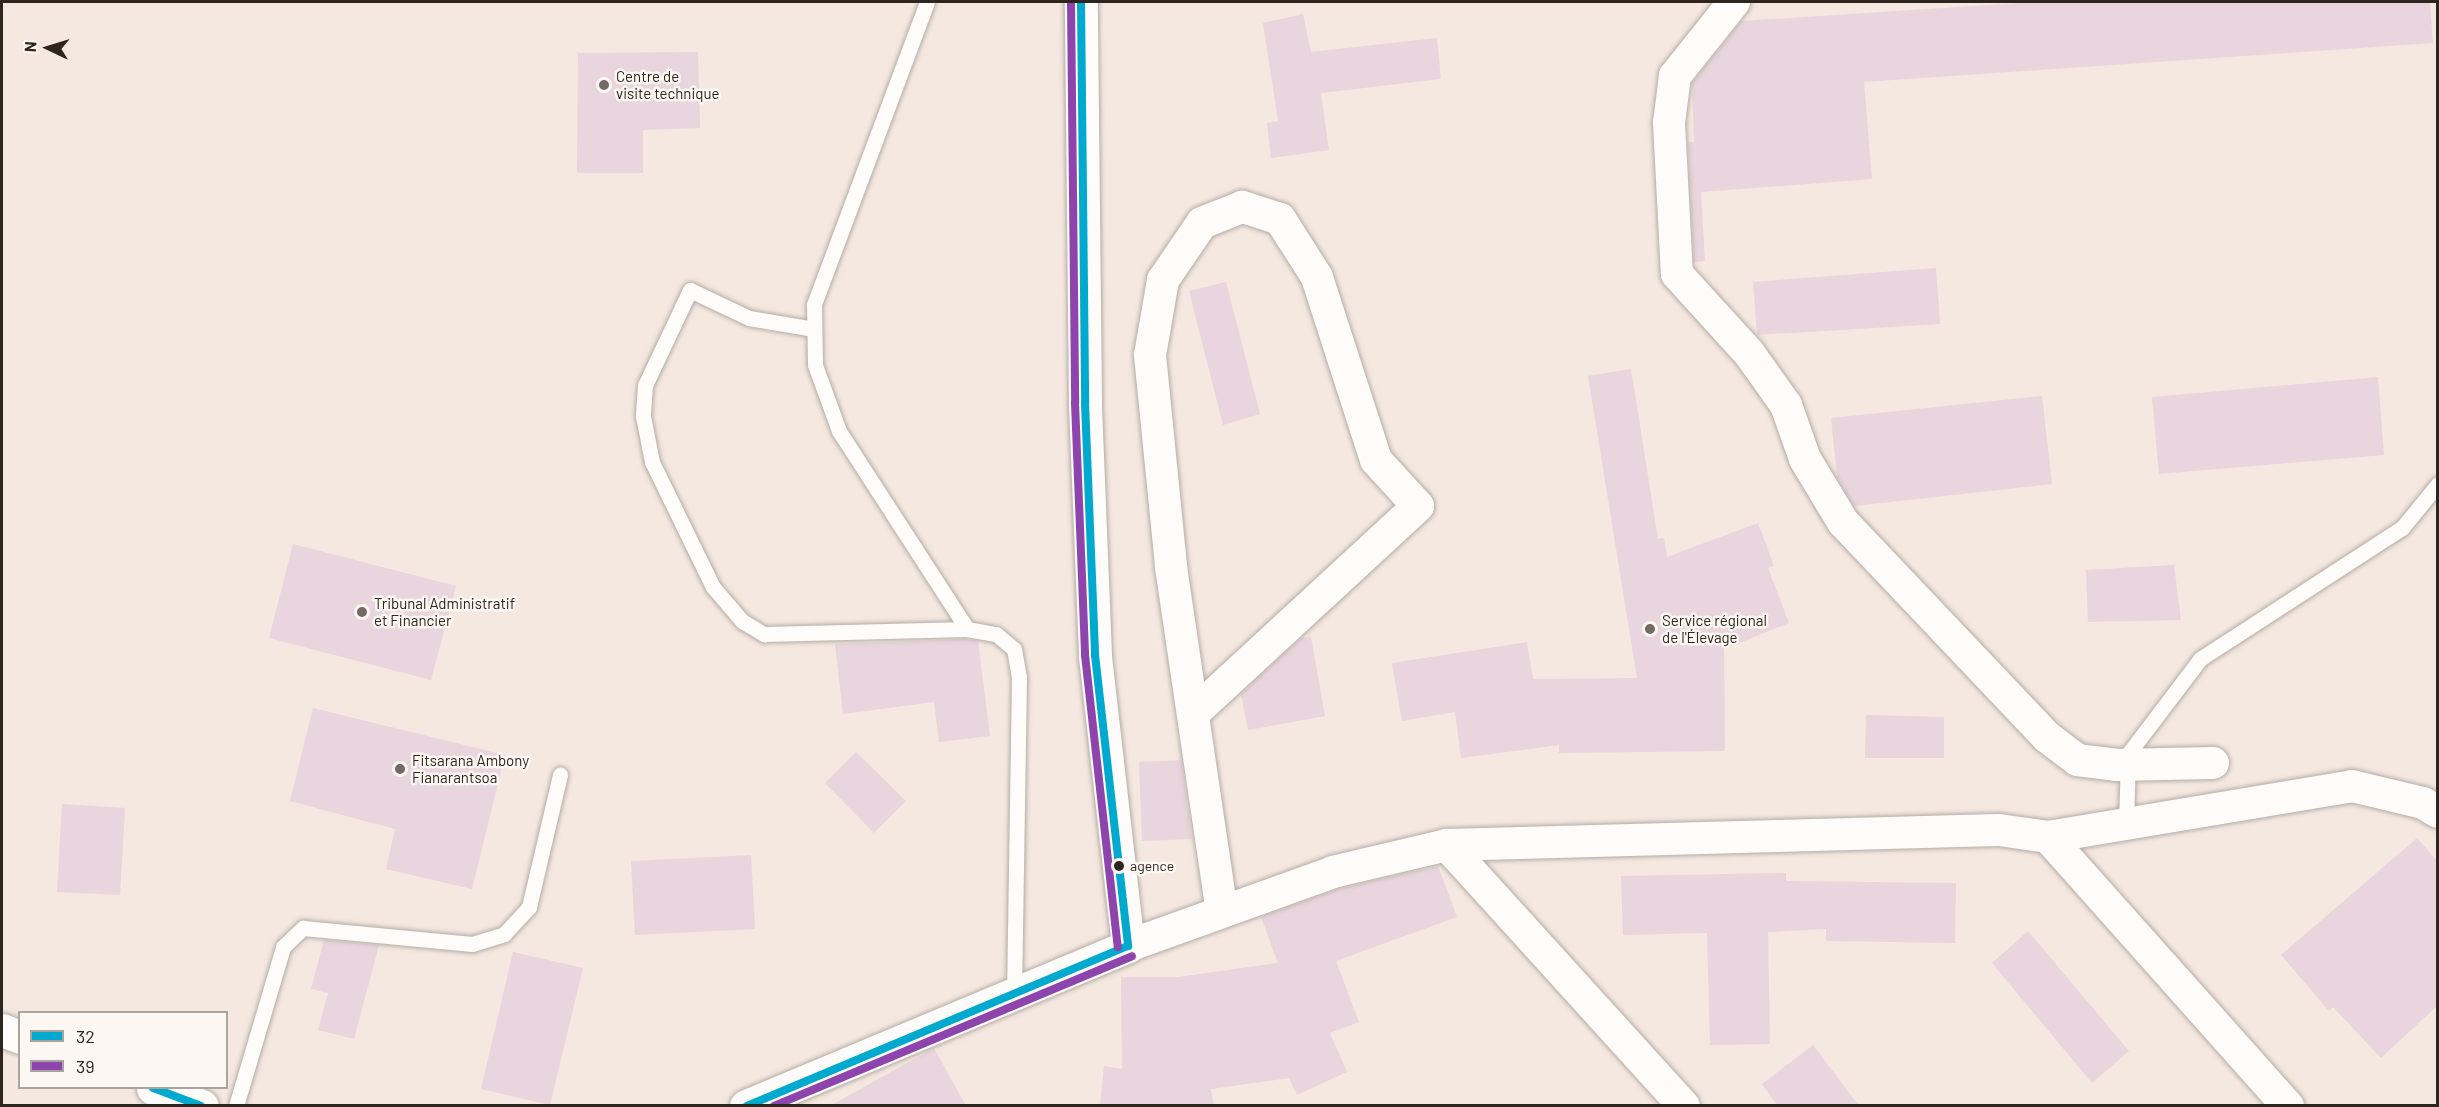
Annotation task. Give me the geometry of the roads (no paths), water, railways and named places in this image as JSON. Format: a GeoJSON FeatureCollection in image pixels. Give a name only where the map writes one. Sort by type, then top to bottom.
{"type":"FeatureCollection","features":[{"type":"Feature","properties":{"kind":"street"},"geometry":{"type":"LineString","coordinates":[[1081,2],[1085,403],[1095,655],[1128,946]]}},
{"type":"Feature","properties":{"kind":"street"},"geometry":{"type":"LineString","coordinates":[[1734,2],[1675,76],[1669,123],[1677,274],[1749,353],[1786,405],[1805,459],[1843,522],[2047,737],[2077,760],[2128,764],[2213,763]]}},
{"type":"Feature","properties":{"kind":"street"},"geometry":{"type":"LineString","coordinates":[[1196,711],[1418,506],[1376,460],[1317,277],[1280,219],[1242,207],[1202,223],[1163,280],[1150,355],[1171,567],[1196,711],[1222,911]]}},
{"type":"Feature","properties":{"kind":"street"},"geometry":{"type":"LineString","coordinates":[[746,1106],[1128,946],[1222,911],[1333,872],[1448,845],[1999,830],[2048,837],[2126,826],[2352,786],[2423,802],[2438,812]]}},
{"type":"Feature","properties":{"kind":"street"},"geometry":{"type":"LineString","coordinates":[[2048,837],[2288,1106]]}},
{"type":"Feature","properties":{"kind":"street"},"geometry":{"type":"LineString","coordinates":[[1448,845],[1684,1106]]}},
{"type":"Feature","properties":{"kind":"street"},"geometry":{"type":"LineString","coordinates":[[2,1030],[18,1036]]}},
{"type":"Feature","properties":{"kind":"street"},"geometry":{"type":"LineString","coordinates":[[156,1089],[202,1106]]}},
{"type":"Feature","properties":{"kind":"lane"},"geometry":{"type":"LineString","coordinates":[[927,2],[818,294],[814,329],[815,365],[839,431],[967,629]]}},
{"type":"Feature","properties":{"kind":"lane"},"geometry":{"type":"LineString","coordinates":[[814,329],[749,318],[690,290],[645,385],[643,416],[652,462],[714,587],[742,621],[764,634],[967,629],[996,634],[1014,649],[1019,677],[1014,993]]}},
{"type":"Feature","properties":{"kind":"lane"},"geometry":{"type":"LineString","coordinates":[[2126,826],[2128,754],[2200,659],[2403,528],[2438,484]]}},
{"type":"Feature","properties":{"kind":"lane"},"geometry":{"type":"LineString","coordinates":[[236,1106],[283,947],[303,928],[472,944],[504,934],[528,907],[560,775]]}},
{"type":"Feature","properties":{"kind":"place","name":"Centre de visite technique"},"geometry":{"type":"Point","coordinates":[604,85]}},
{"type":"Feature","properties":{"kind":"place","name":"Tribunal Administratif et Financier"},"geometry":{"type":"Point","coordinates":[362,612]}},
{"type":"Feature","properties":{"kind":"place","name":"Service régional de l'Élevage"},"geometry":{"type":"Point","coordinates":[1650,629]}},
{"type":"Feature","properties":{"kind":"place","name":"Fitsarana Ambony Fianarantsoa"},"geometry":{"type":"Point","coordinates":[400,769]}},
{"type":"Feature","properties":{"kind":"place","name":"agence"},"geometry":{"type":"Point","coordinates":[1119,866]}}]}
